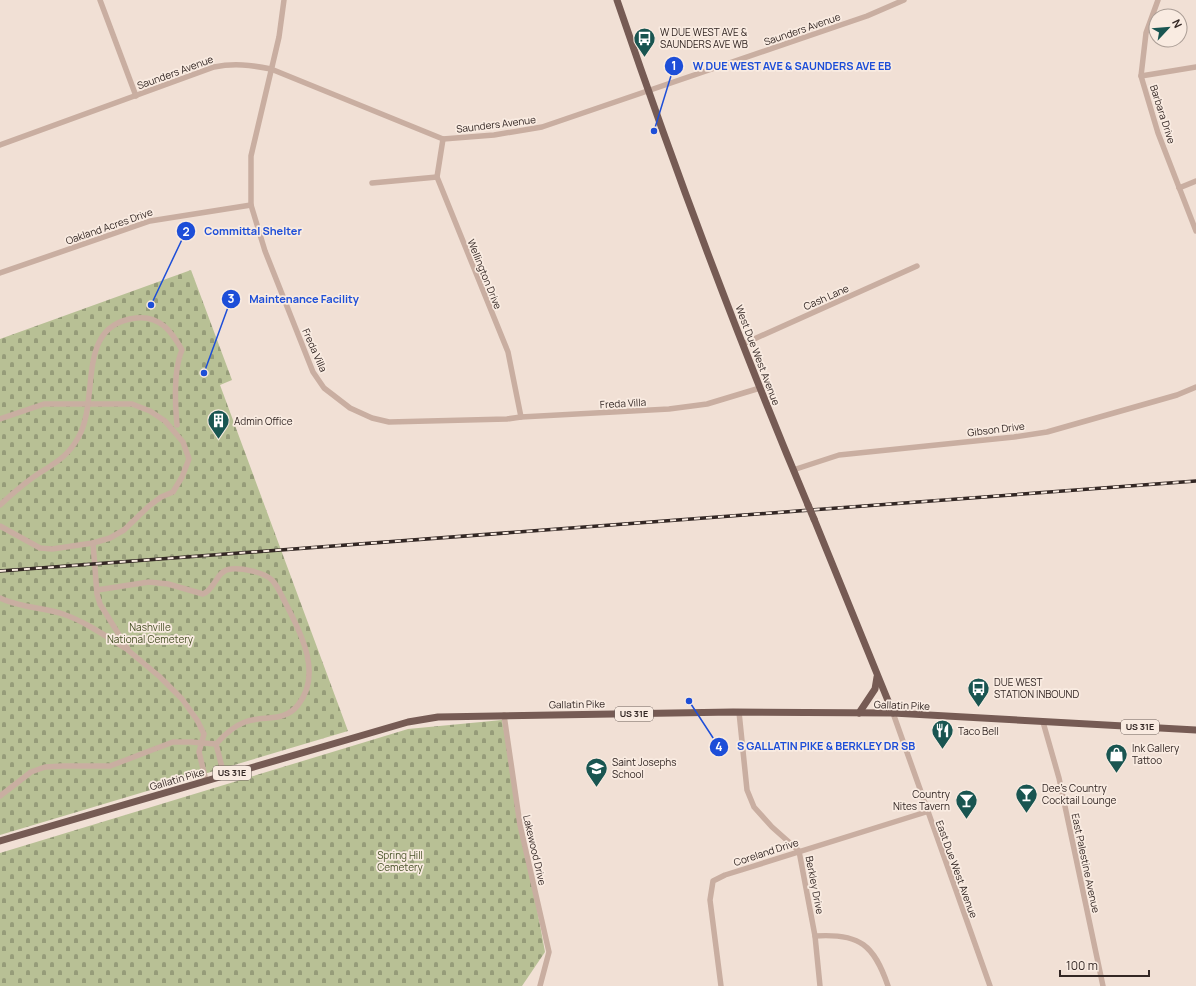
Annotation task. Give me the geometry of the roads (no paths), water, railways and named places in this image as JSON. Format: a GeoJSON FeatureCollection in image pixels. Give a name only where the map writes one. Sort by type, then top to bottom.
{"type":"FeatureCollection","features":[{"type":"Feature","properties":{"kind":"main road","name":"West Due West Avenue"},"geometry":{"type":"LineString","coordinates":[[617,0],[648,91],[742,344],[893,714]]}},
{"type":"Feature","properties":{"kind":"main road"},"geometry":{"type":"LineString","coordinates":[[859,713],[874,689],[877,677]]}},
{"type":"Feature","properties":{"kind":"main road","name":"Gallatin Pike"},"geometry":{"type":"LineString","coordinates":[[0,841],[408,722],[438,717],[739,712],[859,713],[1196,730]]}},
{"type":"Feature","properties":{"kind":"street"},"geometry":{"type":"LineString","coordinates":[[100,0],[136,96]]}},
{"type":"Feature","properties":{"kind":"street","name":"Freda Villa"},"geometry":{"type":"LineString","coordinates":[[284,0],[279,37],[251,156],[251,205],[265,251],[313,372],[324,388],[334,398],[350,408],[372,418],[389,422],[506,420],[521,417],[692,406],[725,400],[760,388]]}},
{"type":"Feature","properties":{"kind":"street","name":"Saunders Avenue"},"geometry":{"type":"LineString","coordinates":[[0,145],[214,67],[230,64],[246,64],[271,69],[443,139],[494,135],[542,127],[867,16],[904,0]]}},
{"type":"Feature","properties":{"kind":"street","name":"Barbara Drive"},"geometry":{"type":"LineString","coordinates":[[1158,0],[1146,33],[1141,76],[1154,120],[1196,231]]}},
{"type":"Feature","properties":{"kind":"street"},"geometry":{"type":"LineString","coordinates":[[1141,76],[1196,67]]}},
{"type":"Feature","properties":{"kind":"street"},"geometry":{"type":"LineString","coordinates":[[372,183],[437,177],[443,139]]}},
{"type":"Feature","properties":{"kind":"street","name":"Wellington Drive"},"geometry":{"type":"LineString","coordinates":[[437,177],[508,352],[521,417]]}},
{"type":"Feature","properties":{"kind":"street"},"geometry":{"type":"LineString","coordinates":[[1179,188],[1196,181]]}},
{"type":"Feature","properties":{"kind":"street","name":"Oakland Acres Drive"},"geometry":{"type":"LineString","coordinates":[[0,273],[150,221],[251,205]]}},
{"type":"Feature","properties":{"kind":"street","name":"Cash Lane"},"geometry":{"type":"LineString","coordinates":[[742,344],[917,266]]}},
{"type":"Feature","properties":{"kind":"street"},"geometry":{"type":"LineString","coordinates":[[0,505],[35,476],[55,465],[69,453],[79,437],[89,405],[97,344],[104,333],[116,322],[141,317],[156,320],[163,324],[182,350],[178,360],[175,400],[177,425]]}},
{"type":"Feature","properties":{"kind":"street","name":"Gibson Drive"},"geometry":{"type":"LineString","coordinates":[[793,470],[839,455],[1014,437],[1047,432],[1178,395],[1196,387]]}},
{"type":"Feature","properties":{"kind":"street"},"geometry":{"type":"LineString","coordinates":[[0,419],[44,404],[132,404],[150,411],[165,421],[183,442],[189,458],[182,477],[173,492],[155,501],[124,530],[110,538],[93,543],[52,549],[40,548],[0,526]]}},
{"type":"Feature","properties":{"kind":"street"},"geometry":{"type":"LineString","coordinates":[[93,543],[97,590],[100,604],[129,651]]}},
{"type":"Feature","properties":{"kind":"street"},"geometry":{"type":"LineString","coordinates":[[97,590],[149,582],[168,584],[202,594],[212,587],[221,573],[231,569],[255,572],[271,578],[299,629],[308,655],[309,681],[306,693],[297,706],[287,714],[277,718],[246,721],[223,736],[216,744]]}},
{"type":"Feature","properties":{"kind":"street"},"geometry":{"type":"LineString","coordinates":[[0,598],[18,606],[63,614],[87,626],[129,651],[160,677],[192,712],[203,732],[199,752],[206,781]]}},
{"type":"Feature","properties":{"kind":"street","name":"Berkley Drive"},"geometry":{"type":"LineString","coordinates":[[739,712],[747,790],[754,807],[772,827],[799,851],[815,936],[820,986]]}},
{"type":"Feature","properties":{"kind":"street","name":"East Due West Avenue"},"geometry":{"type":"LineString","coordinates":[[893,714],[926,812],[990,986]]}},
{"type":"Feature","properties":{"kind":"street","name":"Lakewood Drive"},"geometry":{"type":"LineString","coordinates":[[504,715],[520,825],[550,952],[540,986]]}},
{"type":"Feature","properties":{"kind":"street","name":"East Palestine Avenue"},"geometry":{"type":"LineString","coordinates":[[1043,722],[1059,778],[1103,986]]}},
{"type":"Feature","properties":{"kind":"street"},"geometry":{"type":"LineString","coordinates":[[0,796],[31,772],[45,768],[62,766],[110,766],[166,744],[182,741],[216,744]]}},
{"type":"Feature","properties":{"kind":"street"},"geometry":{"type":"LineString","coordinates":[[216,744],[224,775]]}},
{"type":"Feature","properties":{"kind":"street","name":"Coreland Drive"},"geometry":{"type":"LineString","coordinates":[[721,986],[710,900],[713,881],[725,875],[799,851],[926,812]]}},
{"type":"Feature","properties":{"kind":"street"},"geometry":{"type":"LineString","coordinates":[[815,936],[846,937],[860,941],[872,950],[882,967],[888,986]]}},
{"type":"Feature","properties":{"kind":"railway"},"geometry":{"type":"LineString","coordinates":[[0,571],[1196,481]]}},
{"type":"Feature","properties":{"kind":"place","name":"W DUE WEST AVE & SAUNDERS AVE WB"},"geometry":{"type":"Point","coordinates":[644,58]}},
{"type":"Feature","properties":{"kind":"place","name":"W DUE WEST AVE & SAUNDERS AVE EB"},"geometry":{"type":"Point","coordinates":[654,131]}},
{"type":"Feature","properties":{"kind":"place","name":"Committal Shelter"},"geometry":{"type":"Point","coordinates":[151,305]}},
{"type":"Feature","properties":{"kind":"place","name":"Maintenance Facility"},"geometry":{"type":"Point","coordinates":[204,373]}},
{"type":"Feature","properties":{"kind":"place","name":"Admin Office"},"geometry":{"type":"Point","coordinates":[219,440]}},
{"type":"Feature","properties":{"kind":"place","name":"S GALLATIN PIKE & BERKLEY DR SB"},"geometry":{"type":"Point","coordinates":[689,701]}},
{"type":"Feature","properties":{"kind":"place","name":"DUE WEST STATION INBOUND"},"geometry":{"type":"Point","coordinates":[979,708]}},
{"type":"Feature","properties":{"kind":"place","name":"Taco Bell"},"geometry":{"type":"Point","coordinates":[942,750]}},
{"type":"Feature","properties":{"kind":"place","name":"Ink Gallery Tattoo"},"geometry":{"type":"Point","coordinates":[1116,774]}},
{"type":"Feature","properties":{"kind":"place","name":"Saint Josephs School"},"geometry":{"type":"Point","coordinates":[597,788]}},
{"type":"Feature","properties":{"kind":"place","name":"Dee's Country Cocktail Lounge"},"geometry":{"type":"Point","coordinates":[1026,814]}},
{"type":"Feature","properties":{"kind":"place","name":"Country Nites Tavern"},"geometry":{"type":"Point","coordinates":[966,820]}},
{"type":"Feature","properties":{"kind":"park label","name":"Nashville National Cemetery"},"geometry":{"type":"Point","coordinates":[150,632]}},
{"type":"Feature","properties":{"kind":"park label","name":"Spring Hill Cemetery"},"geometry":{"type":"Point","coordinates":[400,860]}}]}
